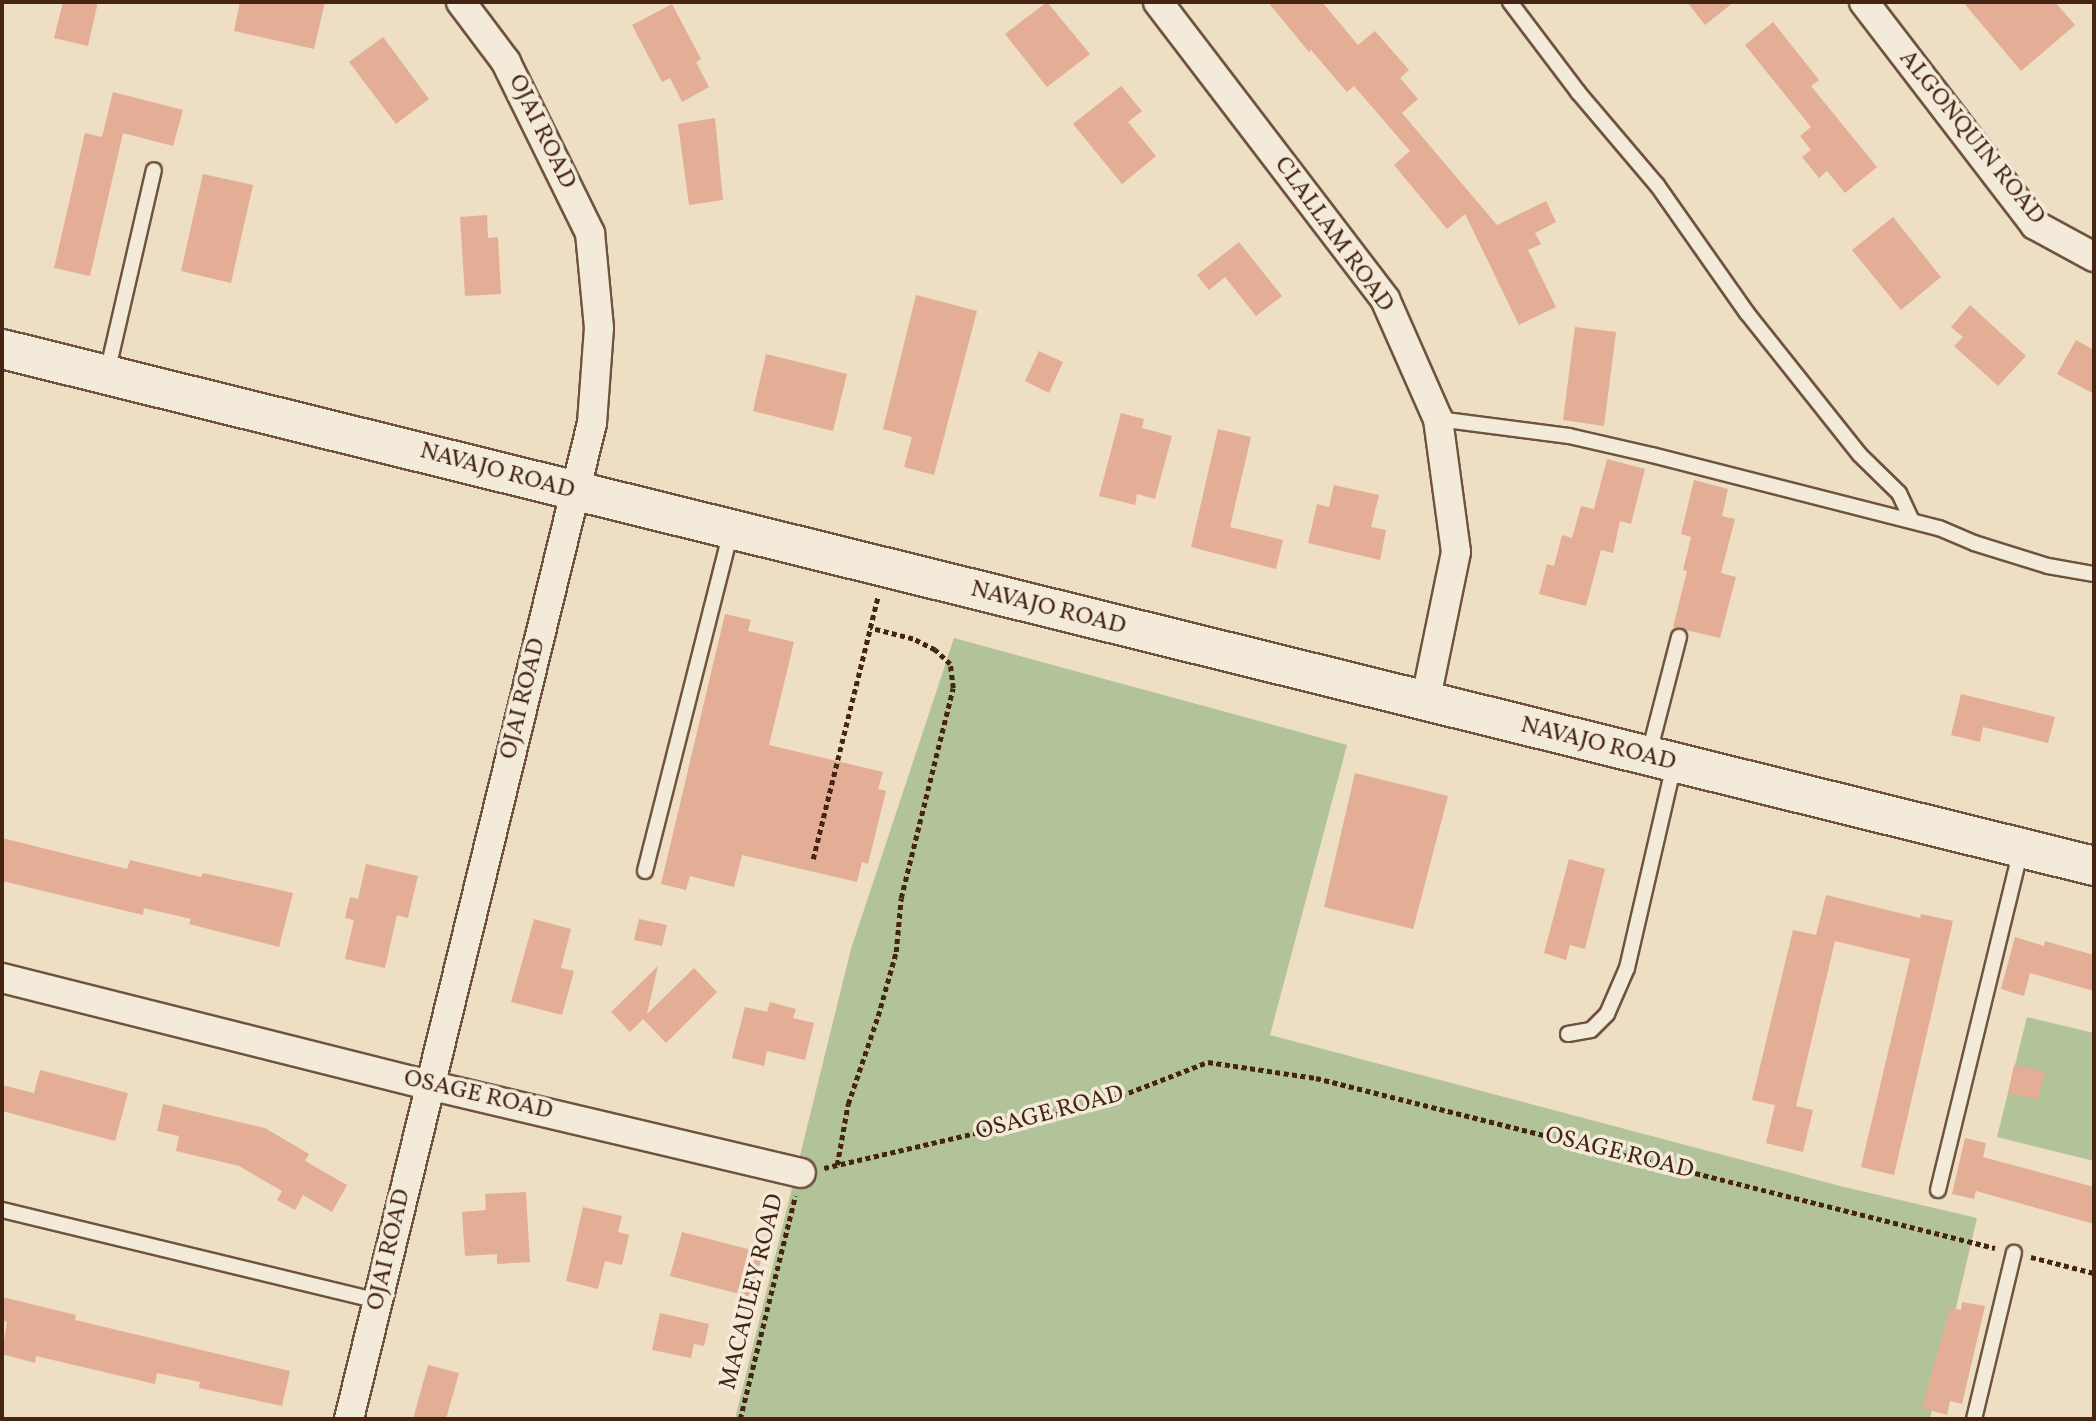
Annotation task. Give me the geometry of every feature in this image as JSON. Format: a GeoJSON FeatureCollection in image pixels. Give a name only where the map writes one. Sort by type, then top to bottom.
{"type":"FeatureCollection","features":[{"type":"Feature","properties":{"kind":"main road","name":"NAVAJO ROAD"},"geometry":{"type":"LineString","coordinates":[[2,349],[1425,703],[2094,866]]}},
{"type":"Feature","properties":{"kind":"street","name":"OJAI ROAD"},"geometry":{"type":"LineString","coordinates":[[349,1419],[592,423],[599,327],[590,233],[506,62],[461,2]]}},
{"type":"Feature","properties":{"kind":"street","name":"CLALLAM ROAD"},"geometry":{"type":"LineString","coordinates":[[1158,2],[1385,299],[1438,419],[1456,552],[1425,703]]}},
{"type":"Feature","properties":{"kind":"street","name":"ALGONQUIN ROAD"},"geometry":{"type":"LineString","coordinates":[[1864,2],[2035,225],[2094,257]]}},
{"type":"Feature","properties":{"kind":"street","name":"OSAGE ROAD"},"geometry":{"type":"LineString","coordinates":[[2,978],[429,1085],[801,1172]]}},
{"type":"Feature","properties":{"kind":"lane"},"geometry":{"type":"LineString","coordinates":[[1510,2],[1578,92],[1657,186],[1747,313],[1860,455],[1899,494],[1912,521]]}},
{"type":"Feature","properties":{"kind":"lane"},"geometry":{"type":"LineString","coordinates":[[106,374],[154,170]]}},
{"type":"Feature","properties":{"kind":"lane"},"geometry":{"type":"LineString","coordinates":[[1438,419],[1569,436],[1912,521],[2048,566],[2094,574]]}},
{"type":"Feature","properties":{"kind":"lane"},"geometry":{"type":"LineString","coordinates":[[645,871],[731,530]]}},
{"type":"Feature","properties":{"kind":"lane"},"geometry":{"type":"LineString","coordinates":[[1568,1034],[1591,1030],[1607,1014],[1627,968],[1679,637]]}},
{"type":"Feature","properties":{"kind":"lane"},"geometry":{"type":"LineString","coordinates":[[1938,1190],[2021,849]]}},
{"type":"Feature","properties":{"kind":"lane"},"geometry":{"type":"LineString","coordinates":[[2,1210],[377,1301]]}},
{"type":"Feature","properties":{"kind":"lane"},"geometry":{"type":"LineString","coordinates":[[1974,1419],[2014,1253]]}},
{"type":"Feature","properties":{"kind":"path"},"geometry":{"type":"LineString","coordinates":[[813,859],[885,569]]}},
{"type":"Feature","properties":{"kind":"path"},"geometry":{"type":"LineString","coordinates":[[837,1165],[848,1104],[878,1016],[896,952],[901,898],[953,688],[950,664],[935,650],[913,639],[870,628]]}},
{"type":"Feature","properties":{"kind":"path","name":"OSAGE ROAD"},"geometry":{"type":"LineString","coordinates":[[801,1172],[1097,1105],[1208,1062],[1316,1079],[2094,1273]]}},
{"type":"Feature","properties":{"kind":"path","name":"MACAULEY ROAD"},"geometry":{"type":"LineString","coordinates":[[740,1419],[801,1172]]}},
{"type":"Feature","properties":{"kind":"green space"},"geometry":{"type":"Polygon","coordinates":[[[954,638],[1347,745],[1270,1035],[1840,1186],[1977,1218],[1930,1419],[735,1419],[851,949],[954,638]]]}},
{"type":"Feature","properties":{"kind":"green space"},"geometry":{"type":"Polygon","coordinates":[[[2027,1017],[2094,1033],[2094,1161],[1997,1137],[2027,1017]]]}},
{"type":"Feature","properties":{"kind":"building"},"geometry":{"type":"Polygon","coordinates":[[[63,2],[98,2],[88,46],[54,38],[63,2]]]}},
{"type":"Feature","properties":{"kind":"building"},"geometry":{"type":"Polygon","coordinates":[[[240,2],[325,2],[314,49],[234,31],[240,2]]]}},
{"type":"Feature","properties":{"kind":"building"},"geometry":{"type":"Polygon","coordinates":[[[1047,2],[1090,54],[1047,87],[1005,34],[1047,2]]]}},
{"type":"Feature","properties":{"kind":"building"},"geometry":{"type":"Polygon","coordinates":[[[1268,2],[1322,2],[1358,45],[1375,31],[1409,70],[1400,78],[1418,99],[1402,113],[1497,225],[1546,201],[1556,222],[1535,233],[1541,244],[1528,250],[1556,307],[1519,325],[1465,214],[1447,229],[1394,165],[1410,151],[1354,86],[1347,92],[1311,50],[1309,52],[1268,2]]]}},
{"type":"Feature","properties":{"kind":"building"},"geometry":{"type":"Polygon","coordinates":[[[1687,2],[1734,2],[1705,25],[1687,2]]]}},
{"type":"Feature","properties":{"kind":"building"},"geometry":{"type":"Polygon","coordinates":[[[1963,2],[2055,2],[2075,25],[2021,71],[1963,2]]]}},
{"type":"Feature","properties":{"kind":"building"},"geometry":{"type":"Polygon","coordinates":[[[672,4],[701,59],[696,62],[709,87],[682,102],[670,78],[662,82],[632,25],[672,4]]]}},
{"type":"Feature","properties":{"kind":"building"},"geometry":{"type":"Polygon","coordinates":[[[1773,22],[1819,80],[1811,86],[1877,167],[1845,193],[1827,171],[1819,178],[1802,157],[1811,150],[1800,136],[1811,127],[1745,45],[1773,22]]]}},
{"type":"Feature","properties":{"kind":"building"},"geometry":{"type":"Polygon","coordinates":[[[383,37],[429,99],[396,124],[349,62],[383,37]]]}},
{"type":"Feature","properties":{"kind":"building"},"geometry":{"type":"Polygon","coordinates":[[[1121,86],[1142,111],[1128,122],[1156,156],[1122,184],[1073,124],[1121,86]]]}},
{"type":"Feature","properties":{"kind":"building"},"geometry":{"type":"Polygon","coordinates":[[[113,92],[183,110],[173,146],[123,133],[90,276],[54,268],[85,133],[102,137],[113,92]]]}},
{"type":"Feature","properties":{"kind":"building"},"geometry":{"type":"Polygon","coordinates":[[[715,118],[723,200],[689,205],[678,124],[715,118]]]}},
{"type":"Feature","properties":{"kind":"building"},"geometry":{"type":"Polygon","coordinates":[[[203,174],[253,185],[231,283],[181,271],[203,174]]]}},
{"type":"Feature","properties":{"kind":"building"},"geometry":{"type":"Polygon","coordinates":[[[487,215],[488,238],[498,237],[501,294],[465,296],[460,217],[487,215]]]}},
{"type":"Feature","properties":{"kind":"building"},"geometry":{"type":"Polygon","coordinates":[[[1893,217],[1941,277],[1901,310],[1852,250],[1893,217]]]}},
{"type":"Feature","properties":{"kind":"building"},"geometry":{"type":"Polygon","coordinates":[[[1239,242],[1282,296],[1256,316],[1225,277],[1209,290],[1197,275],[1239,242]]]}},
{"type":"Feature","properties":{"kind":"building"},"geometry":{"type":"Polygon","coordinates":[[[916,295],[977,311],[934,475],[904,467],[912,437],[883,429],[916,295]]]}},
{"type":"Feature","properties":{"kind":"building"},"geometry":{"type":"Polygon","coordinates":[[[1970,305],[2026,356],[1998,386],[1954,346],[1963,337],[1951,327],[1970,305]]]}},
{"type":"Feature","properties":{"kind":"building"},"geometry":{"type":"Polygon","coordinates":[[[1575,327],[1616,332],[1604,426],[1563,420],[1575,327]]]}},
{"type":"Feature","properties":{"kind":"building"},"geometry":{"type":"Polygon","coordinates":[[[2076,340],[2094,350],[2094,394],[2057,374],[2076,340]]]}},
{"type":"Feature","properties":{"kind":"building"},"geometry":{"type":"Polygon","coordinates":[[[1039,351],[1063,362],[1049,393],[1025,381],[1039,351]]]}},
{"type":"Feature","properties":{"kind":"building"},"geometry":{"type":"Polygon","coordinates":[[[766,354],[847,374],[833,431],[753,411],[766,354]]]}},
{"type":"Feature","properties":{"kind":"building"},"geometry":{"type":"Polygon","coordinates":[[[1121,413],[1144,419],[1142,428],[1172,436],[1155,499],[1137,494],[1135,505],[1099,496],[1121,413]]]}},
{"type":"Feature","properties":{"kind":"building"},"geometry":{"type":"Polygon","coordinates":[[[1218,429],[1251,437],[1230,527],[1283,540],[1276,569],[1191,547],[1218,429]]]}},
{"type":"Feature","properties":{"kind":"building"},"geometry":{"type":"Polygon","coordinates":[[[1607,459],[1645,469],[1631,524],[1620,521],[1613,553],[1601,550],[1586,606],[1539,594],[1547,564],[1554,566],[1562,535],[1572,538],[1581,506],[1594,509],[1607,459]]]}},
{"type":"Feature","properties":{"kind":"building"},"geometry":{"type":"Polygon","coordinates":[[[1694,480],[1728,489],[1722,516],[1735,519],[1721,573],[1736,577],[1720,638],[1673,627],[1687,571],[1683,570],[1691,537],[1681,534],[1694,480]]]}},
{"type":"Feature","properties":{"kind":"building"},"geometry":{"type":"Polygon","coordinates":[[[1334,485],[1379,495],[1371,527],[1386,530],[1380,560],[1308,543],[1317,504],[1329,507],[1334,485]]]}},
{"type":"Feature","properties":{"kind":"building"},"geometry":{"type":"Polygon","coordinates":[[[725,614],[751,620],[748,631],[794,642],[769,745],[883,772],[878,789],[886,791],[868,864],[862,862],[857,882],[742,855],[734,887],[690,876],[686,890],[661,884],[725,614]]]}},
{"type":"Feature","properties":{"kind":"building"},"geometry":{"type":"Polygon","coordinates":[[[1961,694],[2055,717],[2048,743],[1983,727],[1980,742],[1951,735],[1961,694]]]}},
{"type":"Feature","properties":{"kind":"building"},"geometry":{"type":"Polygon","coordinates":[[[1355,773],[1448,796],[1413,929],[1324,907],[1355,773]]]}},
{"type":"Feature","properties":{"kind":"building"},"geometry":{"type":"Polygon","coordinates":[[[2,838],[127,869],[130,860],[201,877],[203,873],[293,893],[279,947],[189,924],[191,919],[144,908],[143,915],[2,881],[2,838]]]}},
{"type":"Feature","properties":{"kind":"building"},"geometry":{"type":"Polygon","coordinates":[[[1569,859],[1605,869],[1585,949],[1570,945],[1566,960],[1544,953],[1569,859]]]}},
{"type":"Feature","properties":{"kind":"building"},"geometry":{"type":"Polygon","coordinates":[[[366,864],[418,876],[408,918],[397,915],[385,968],[345,959],[354,920],[345,918],[350,897],[358,899],[366,864]]]}},
{"type":"Feature","properties":{"kind":"building"},"geometry":{"type":"Polygon","coordinates":[[[1826,895],[1920,918],[1921,914],[1953,921],[1894,1175],[1861,1167],[1910,959],[1835,941],[1796,1106],[1813,1110],[1803,1152],[1766,1143],[1775,1105],[1752,1100],[1793,930],[1816,935],[1826,895]]]}},
{"type":"Feature","properties":{"kind":"building"},"geometry":{"type":"Polygon","coordinates":[[[534,919],[571,929],[561,968],[574,971],[562,1015],[511,1002],[534,919]]]}},
{"type":"Feature","properties":{"kind":"building"},"geometry":{"type":"Polygon","coordinates":[[[639,919],[667,925],[662,946],[634,940],[639,919]]]}},
{"type":"Feature","properties":{"kind":"building"},"geometry":{"type":"Polygon","coordinates":[[[2015,937],[2044,946],[2045,941],[2094,955],[2094,991],[2030,973],[2024,996],[2001,989],[2015,937]]]}},
{"type":"Feature","properties":{"kind":"building"},"geometry":{"type":"Polygon","coordinates":[[[658,966],[647,1014],[694,968],[717,992],[666,1043],[643,1019],[630,1032],[611,1012],[658,966]]]}},
{"type":"Feature","properties":{"kind":"building"},"geometry":{"type":"Polygon","coordinates":[[[770,1002],[796,1009],[793,1018],[814,1023],[805,1060],[767,1051],[764,1066],[732,1058],[745,1007],[767,1012],[770,1002]]]}},
{"type":"Feature","properties":{"kind":"building"},"geometry":{"type":"Polygon","coordinates":[[[2014,1065],[2045,1072],[2038,1100],[2008,1093],[2014,1065]]]}},
{"type":"Feature","properties":{"kind":"building"},"geometry":{"type":"Polygon","coordinates":[[[40,1070],[128,1093],[115,1141],[2,1111],[2,1085],[34,1093],[40,1070]]]}},
{"type":"Feature","properties":{"kind":"building"},"geometry":{"type":"Polygon","coordinates":[[[163,1104],[265,1128],[309,1154],[305,1161],[347,1185],[332,1212],[303,1195],[295,1210],[277,1200],[282,1191],[239,1166],[176,1151],[179,1136],[157,1131],[163,1104]]]}},
{"type":"Feature","properties":{"kind":"building"},"geometry":{"type":"Polygon","coordinates":[[[1965,1138],[1986,1143],[1983,1157],[2094,1187],[2094,1224],[1976,1191],[1974,1199],[1952,1194],[1965,1138]]]}},
{"type":"Feature","properties":{"kind":"building"},"geometry":{"type":"Polygon","coordinates":[[[526,1192],[530,1262],[497,1264],[497,1254],[465,1256],[462,1212],[486,1210],[485,1194],[526,1192]]]}},
{"type":"Feature","properties":{"kind":"building"},"geometry":{"type":"Polygon","coordinates":[[[583,1207],[622,1216],[618,1232],[629,1235],[622,1265],[605,1261],[598,1289],[566,1281],[583,1207]]]}},
{"type":"Feature","properties":{"kind":"building"},"geometry":{"type":"Polygon","coordinates":[[[682,1232],[763,1253],[751,1297],[670,1276],[682,1232]]]}},
{"type":"Feature","properties":{"kind":"building"},"geometry":{"type":"Polygon","coordinates":[[[2,1297],[76,1315],[75,1320],[290,1371],[282,1406],[199,1388],[200,1382],[157,1373],[155,1384],[36,1356],[35,1363],[2,1354],[7,1322],[2,1320],[2,1297]]]}},
{"type":"Feature","properties":{"kind":"building"},"geometry":{"type":"Polygon","coordinates":[[[1962,1302],[1985,1306],[1962,1404],[1950,1401],[1947,1415],[1922,1408],[1950,1308],[1961,1310],[1962,1302]]]}},
{"type":"Feature","properties":{"kind":"building"},"geometry":{"type":"Polygon","coordinates":[[[660,1313],[709,1324],[704,1346],[694,1344],[691,1358],[652,1350],[660,1313]]]}},
{"type":"Feature","properties":{"kind":"building"},"geometry":{"type":"Polygon","coordinates":[[[428,1365],[459,1373],[446,1419],[413,1419],[428,1365]]]}}]}
